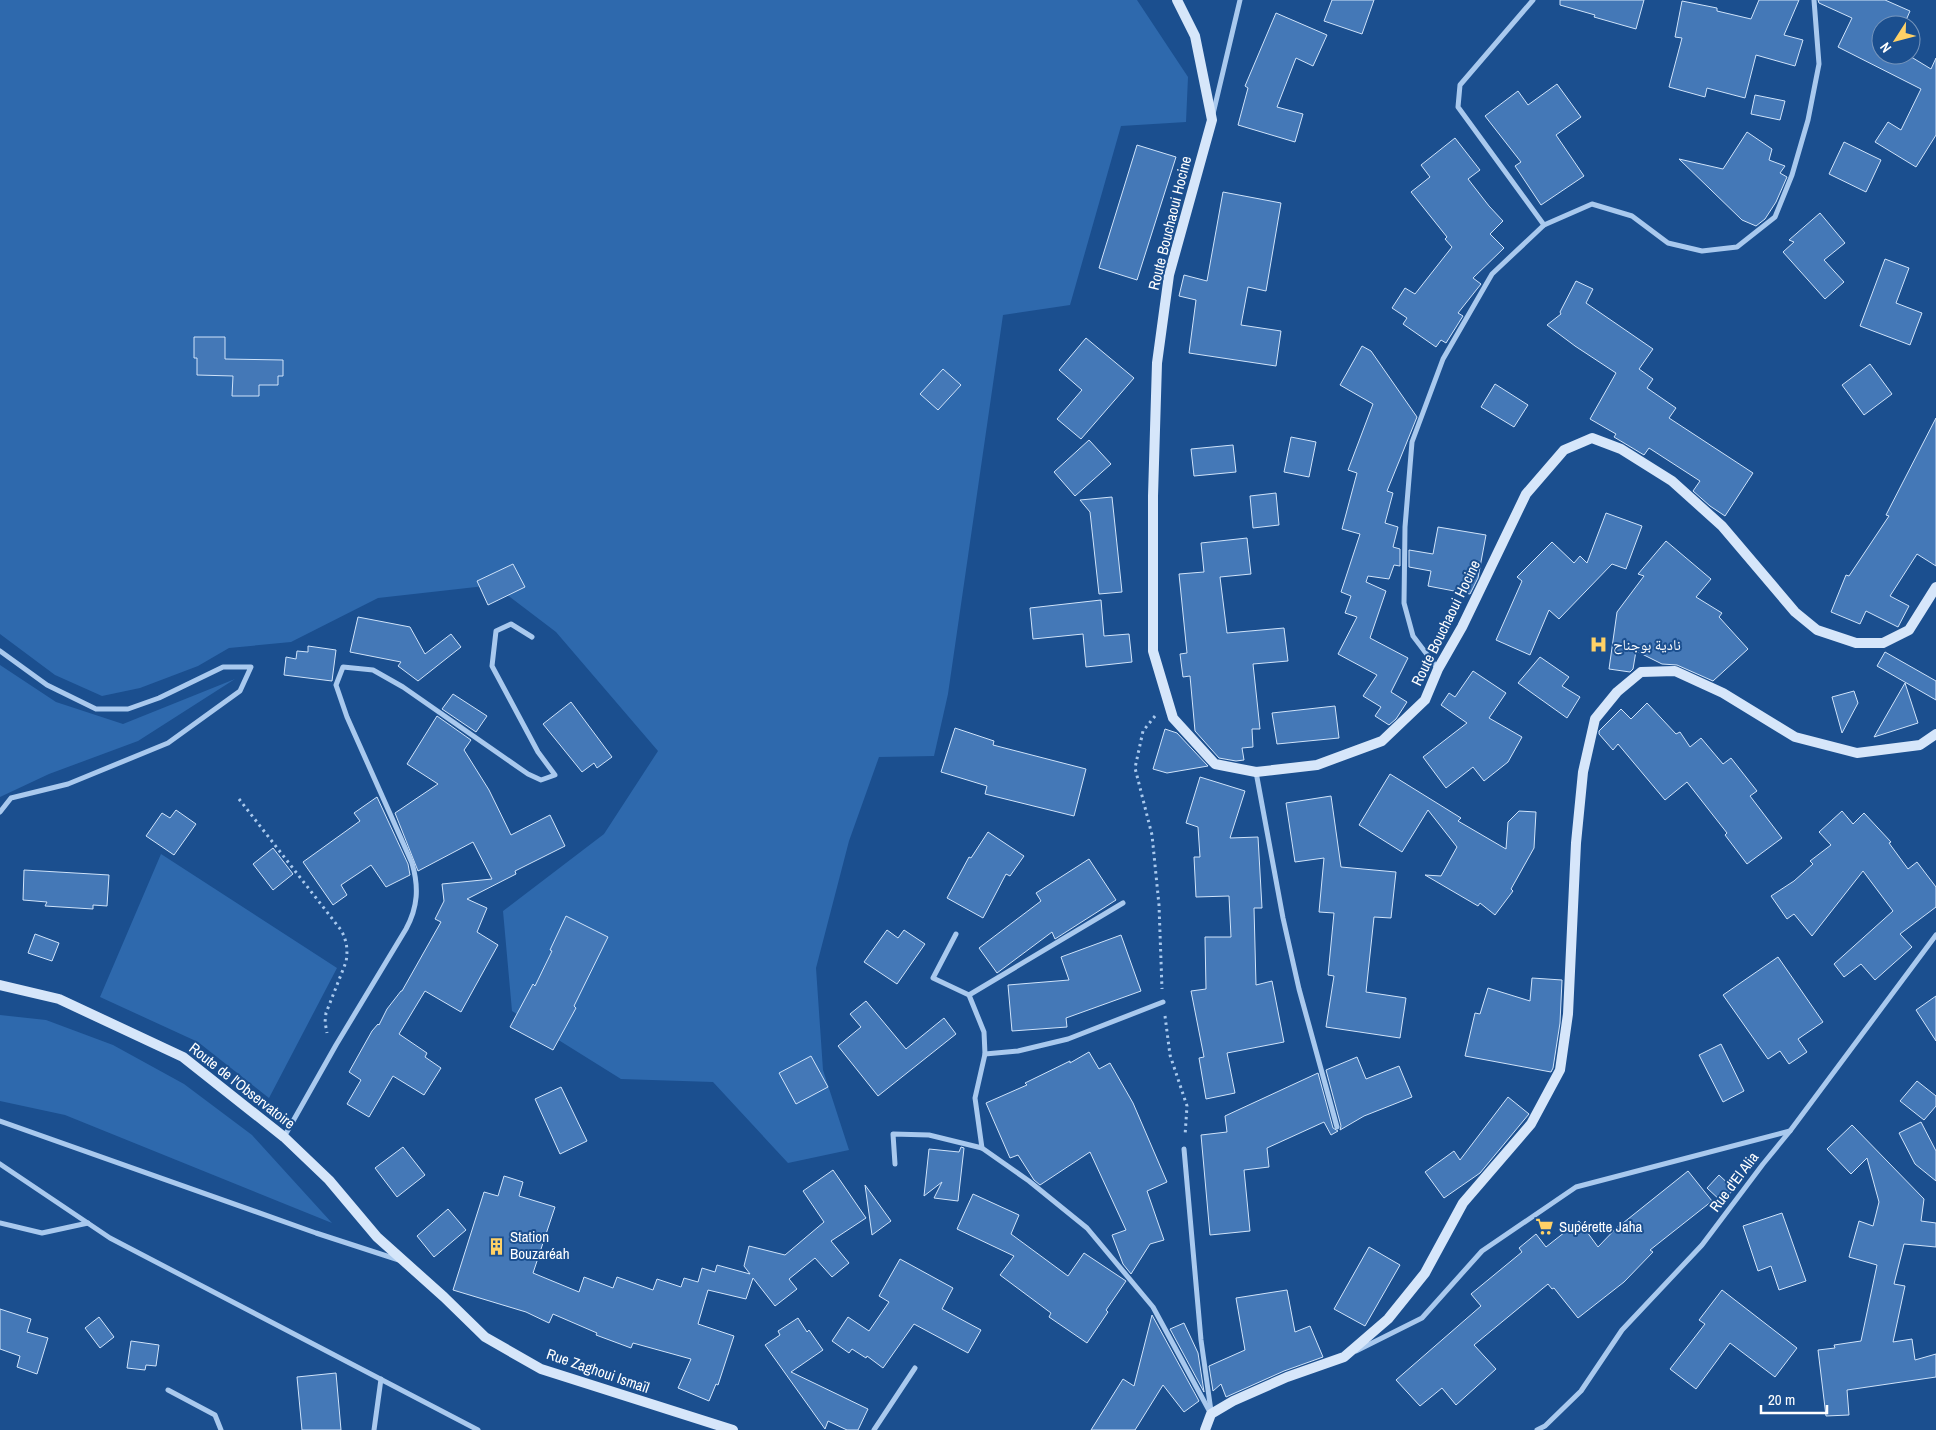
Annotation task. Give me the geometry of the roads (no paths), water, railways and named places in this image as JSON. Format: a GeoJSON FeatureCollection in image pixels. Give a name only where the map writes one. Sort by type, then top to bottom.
{"type":"FeatureCollection","features":[{"type":"Feature","properties":{"kind":"street","name":"Route Bouchaoui Hocine"},"geometry":{"type":"LineString","coordinates":[[1177,0],[1195,36],[1212,120],[1169,275],[1157,363],[1153,496],[1153,651],[1173,718],[1215,764],[1256,772],[1317,766],[1382,741],[1425,700],[1438,669],[1462,627],[1526,494],[1564,450],[1592,438],[1621,449],[1672,481],[1722,526],[1795,612],[1817,630],[1856,643],[1883,643],[1909,630],[1936,588]]}},
{"type":"Feature","properties":{"kind":"street"},"geometry":{"type":"LineString","coordinates":[[1212,120],[1240,0]]}},
{"type":"Feature","properties":{"kind":"street"},"geometry":{"type":"LineString","coordinates":[[1533,0],[1460,85],[1458,106],[1544,225]]}},
{"type":"Feature","properties":{"kind":"street"},"geometry":{"type":"LineString","coordinates":[[1438,669],[1413,636],[1404,603],[1405,527],[1412,442],[1443,359],[1492,274],[1544,225],[1592,204],[1632,216],[1668,243],[1702,251],[1737,247],[1775,216],[1792,176],[1806,129],[1818,64],[1814,0]]}},
{"type":"Feature","properties":{"kind":"street"},"geometry":{"type":"LineString","coordinates":[[284,1137],[336,1045],[406,929],[416,908],[418,886],[412,863],[348,717],[336,685],[343,667],[373,670],[403,687],[528,774],[541,780],[555,776],[538,752],[492,666],[496,631],[511,624],[532,637]]}},
{"type":"Feature","properties":{"kind":"street"},"geometry":{"type":"LineString","coordinates":[[0,651],[47,685],[96,709],[128,709],[159,698],[223,667],[251,667],[240,691],[168,743],[68,784],[11,798],[0,812]]}},
{"type":"Feature","properties":{"kind":"street"},"geometry":{"type":"LineString","coordinates":[[1344,1357],[1388,1319],[1425,1273],[1463,1203],[1531,1124],[1560,1070],[1568,1014],[1576,843],[1582,772],[1595,719],[1617,692],[1641,672],[1675,671],[1723,693],[1795,737],[1857,753],[1920,745],[1936,734]]}},
{"type":"Feature","properties":{"kind":"street"},"geometry":{"type":"LineString","coordinates":[[1256,772],[1283,918],[1299,989],[1337,1128]]}},
{"type":"Feature","properties":{"kind":"street"},"geometry":{"type":"LineString","coordinates":[[969,996],[1123,903]]}},
{"type":"Feature","properties":{"kind":"street"},"geometry":{"type":"LineString","coordinates":[[956,934],[933,978],[969,996],[984,1032],[985,1054],[975,1098],[982,1148]]}},
{"type":"Feature","properties":{"kind":"street","name":"Rue d'El Alia"},"geometry":{"type":"LineString","coordinates":[[1537,1430],[1545,1426],[1581,1391],[1622,1330],[1702,1244],[1790,1131],[1936,935]]}},
{"type":"Feature","properties":{"kind":"street","name":"Route de l'Observatoire"},"geometry":{"type":"LineString","coordinates":[[0,985],[59,999],[183,1057],[284,1137],[329,1180],[377,1237]]}},
{"type":"Feature","properties":{"kind":"street"},"geometry":{"type":"LineString","coordinates":[[985,1054],[1018,1051],[1068,1039],[1163,1002]]}},
{"type":"Feature","properties":{"kind":"street"},"geometry":{"type":"LineString","coordinates":[[0,1121],[316,1233],[404,1262]]}},
{"type":"Feature","properties":{"kind":"street"},"geometry":{"type":"LineString","coordinates":[[1211,1414],[1233,1401],[1287,1377],[1344,1357],[1422,1318],[1482,1251],[1576,1187],[1790,1131]]}},
{"type":"Feature","properties":{"kind":"street"},"geometry":{"type":"LineString","coordinates":[[895,1164],[893,1134],[929,1135],[982,1148],[1030,1181],[1087,1228],[1153,1307],[1211,1414]]}},
{"type":"Feature","properties":{"kind":"street"},"geometry":{"type":"LineString","coordinates":[[1184,1149],[1201,1340],[1211,1414],[1205,1430]]}},
{"type":"Feature","properties":{"kind":"street"},"geometry":{"type":"LineString","coordinates":[[0,1164],[110,1238],[478,1430]]}},
{"type":"Feature","properties":{"kind":"street"},"geometry":{"type":"LineString","coordinates":[[0,1223],[42,1233],[88,1224]]}},
{"type":"Feature","properties":{"kind":"street","name":"Rue Zaghoui Ismaïl"},"geometry":{"type":"LineString","coordinates":[[377,1237],[485,1337],[541,1368],[733,1430]]}},
{"type":"Feature","properties":{"kind":"street"},"geometry":{"type":"LineString","coordinates":[[874,1430],[915,1368]]}},
{"type":"Feature","properties":{"kind":"street"},"geometry":{"type":"LineString","coordinates":[[374,1430],[381,1379]]}},
{"type":"Feature","properties":{"kind":"street"},"geometry":{"type":"LineString","coordinates":[[168,1390],[216,1415],[221,1430]]}},
{"type":"Feature","properties":{"kind":"place","name":"نادية بوجناح"},"geometry":{"type":"Point","coordinates":[1599,645]}},
{"type":"Feature","properties":{"kind":"place","name":"Supérette Jaha"},"geometry":{"type":"Point","coordinates":[1545,1227]}},
{"type":"Feature","properties":{"kind":"place","name":"Station Bouzaréah"},"geometry":{"type":"Point","coordinates":[496,1246]}}]}
